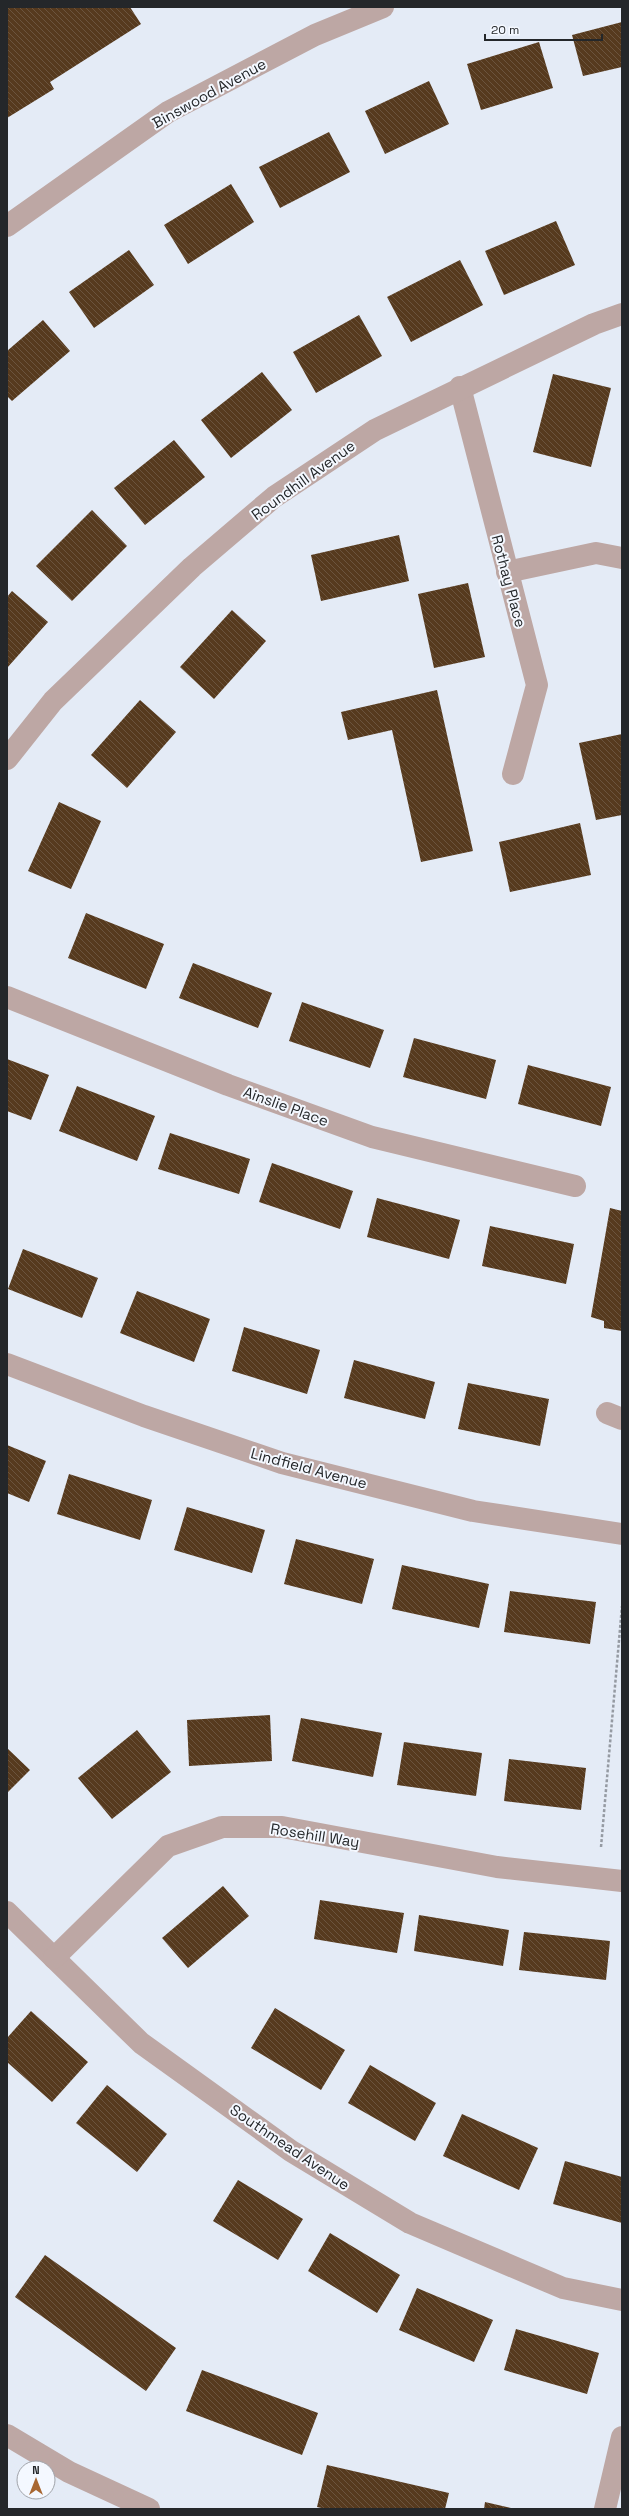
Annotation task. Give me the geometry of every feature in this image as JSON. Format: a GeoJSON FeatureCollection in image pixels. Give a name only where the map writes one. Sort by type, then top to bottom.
{"type":"FeatureCollection","features":[{"type":"Feature","properties":{"kind":"street","name":"Binswood Avenue"},"geometry":{"type":"LineString","coordinates":[[7,226],[168,112],[315,35],[383,7]]}},
{"type":"Feature","properties":{"kind":"street","name":"Roundhill Avenue"},"geometry":{"type":"LineString","coordinates":[[7,759],[53,701],[192,567],[274,497],[375,430],[460,387],[594,324],[622,314]]}},
{"type":"Feature","properties":{"kind":"street","name":"Rothay Place"},"geometry":{"type":"LineString","coordinates":[[460,387],[537,685],[513,774]]}},
{"type":"Feature","properties":{"kind":"street"},"geometry":{"type":"LineString","coordinates":[[507,572],[596,553],[622,558]]}},
{"type":"Feature","properties":{"kind":"street","name":"Ainslie Place"},"geometry":{"type":"LineString","coordinates":[[7,997],[228,1085],[372,1137],[575,1186]]}},
{"type":"Feature","properties":{"kind":"street","name":"Lindfield Avenue"},"geometry":{"type":"LineString","coordinates":[[7,1364],[144,1416],[282,1462],[473,1511],[622,1534]]}},
{"type":"Feature","properties":{"kind":"street","name":"Rosehill Way"},"geometry":{"type":"LineString","coordinates":[[54,1958],[168,1846],[222,1827],[282,1827],[497,1867],[622,1881]]}},
{"type":"Feature","properties":{"kind":"street","name":"Southmead Avenue"},"geometry":{"type":"LineString","coordinates":[[7,1912],[142,2043],[311,2163],[410,2223],[563,2288],[622,2300]]}},
{"type":"Feature","properties":{"kind":"street"},"geometry":{"type":"LineString","coordinates":[[7,2435],[69,2472],[149,2509]]}},
{"type":"Feature","properties":{"kind":"street"},"geometry":{"type":"LineString","coordinates":[[605,2509],[622,2437]]}},
{"type":"Feature","properties":{"kind":"path"},"geometry":{"type":"LineString","coordinates":[[598,1879],[622,1606]]}},
{"type":"Feature","properties":{"kind":"building"},"geometry":{"type":"Polygon","coordinates":[[[7,7],[130,7],[141,24],[50,82],[54,89],[7,118],[7,7]]]}},
{"type":"Feature","properties":{"kind":"building"},"geometry":{"type":"Polygon","coordinates":[[[622,22],[622,67],[583,76],[572,35],[622,22]]]}},
{"type":"Feature","properties":{"kind":"building"},"geometry":{"type":"Polygon","coordinates":[[[539,42],[553,88],[481,110],[467,64],[539,42]]]}},
{"type":"Feature","properties":{"kind":"building"},"geometry":{"type":"Polygon","coordinates":[[[429,81],[449,124],[385,154],[365,111],[429,81]]]}},
{"type":"Feature","properties":{"kind":"building"},"geometry":{"type":"Polygon","coordinates":[[[329,132],[350,172],[280,208],[259,167],[329,132]]]}},
{"type":"Feature","properties":{"kind":"building"},"geometry":{"type":"Polygon","coordinates":[[[231,184],[254,222],[188,264],[164,225],[231,184]]]}},
{"type":"Feature","properties":{"kind":"building"},"geometry":{"type":"Polygon","coordinates":[[[556,221],[575,265],[504,295],[485,251],[556,221]]]}},
{"type":"Feature","properties":{"kind":"building"},"geometry":{"type":"Polygon","coordinates":[[[129,250],[154,285],[94,328],[69,292],[129,250]]]}},
{"type":"Feature","properties":{"kind":"building"},"geometry":{"type":"Polygon","coordinates":[[[460,260],[483,305],[411,342],[387,297],[460,260]]]}},
{"type":"Feature","properties":{"kind":"building"},"geometry":{"type":"Polygon","coordinates":[[[359,315],[382,356],[316,393],[293,352],[359,315]]]}},
{"type":"Feature","properties":{"kind":"building"},"geometry":{"type":"Polygon","coordinates":[[[43,320],[70,351],[12,401],[7,396],[7,351],[43,320]]]}},
{"type":"Feature","properties":{"kind":"building"},"geometry":{"type":"Polygon","coordinates":[[[262,372],[292,410],[231,458],[201,420],[262,372]]]}},
{"type":"Feature","properties":{"kind":"building"},"geometry":{"type":"Polygon","coordinates":[[[553,374],[611,388],[591,467],[533,452],[553,374]]]}},
{"type":"Feature","properties":{"kind":"building"},"geometry":{"type":"Polygon","coordinates":[[[174,440],[205,477],[145,525],[114,488],[174,440]]]}},
{"type":"Feature","properties":{"kind":"building"},"geometry":{"type":"Polygon","coordinates":[[[92,510],[127,546],[72,601],[36,566],[92,510]]]}},
{"type":"Feature","properties":{"kind":"building"},"geometry":{"type":"Polygon","coordinates":[[[399,535],[409,581],[321,601],[311,555],[399,535]]]}},
{"type":"Feature","properties":{"kind":"building"},"geometry":{"type":"Polygon","coordinates":[[[468,583],[485,657],[434,668],[418,594],[468,583]]]}},
{"type":"Feature","properties":{"kind":"building"},"geometry":{"type":"Polygon","coordinates":[[[12,591],[48,622],[7,668],[7,597],[12,591]]]}},
{"type":"Feature","properties":{"kind":"building"},"geometry":{"type":"Polygon","coordinates":[[[232,610],[266,641],[214,699],[180,667],[232,610]]]}},
{"type":"Feature","properties":{"kind":"building"},"geometry":{"type":"Polygon","coordinates":[[[437,690],[473,851],[421,862],[392,730],[348,740],[341,712],[437,690]]]}},
{"type":"Feature","properties":{"kind":"building"},"geometry":{"type":"Polygon","coordinates":[[[140,700],[176,732],[127,788],[91,755],[140,700]]]}},
{"type":"Feature","properties":{"kind":"building"},"geometry":{"type":"Polygon","coordinates":[[[622,734],[622,815],[596,820],[579,743],[622,734]]]}},
{"type":"Feature","properties":{"kind":"building"},"geometry":{"type":"Polygon","coordinates":[[[59,802],[101,821],[71,889],[28,871],[59,802]]]}},
{"type":"Feature","properties":{"kind":"building"},"geometry":{"type":"Polygon","coordinates":[[[580,823],[591,875],[510,892],[499,842],[580,823]]]}},
{"type":"Feature","properties":{"kind":"building"},"geometry":{"type":"Polygon","coordinates":[[[86,913],[164,944],[146,989],[68,958],[86,913]]]}},
{"type":"Feature","properties":{"kind":"building"},"geometry":{"type":"Polygon","coordinates":[[[193,963],[272,993],[258,1028],[179,998],[193,963]]]}},
{"type":"Feature","properties":{"kind":"building"},"geometry":{"type":"Polygon","coordinates":[[[302,1002],[384,1030],[370,1068],[289,1041],[302,1002]]]}},
{"type":"Feature","properties":{"kind":"building"},"geometry":{"type":"Polygon","coordinates":[[[414,1038],[496,1060],[486,1099],[403,1077],[414,1038]]]}},
{"type":"Feature","properties":{"kind":"building"},"geometry":{"type":"Polygon","coordinates":[[[7,1059],[49,1075],[31,1120],[7,1111],[7,1059]]]}},
{"type":"Feature","properties":{"kind":"building"},"geometry":{"type":"Polygon","coordinates":[[[528,1065],[611,1087],[601,1126],[518,1104],[528,1065]]]}},
{"type":"Feature","properties":{"kind":"building"},"geometry":{"type":"Polygon","coordinates":[[[77,1086],[155,1116],[137,1161],[59,1131],[77,1086]]]}},
{"type":"Feature","properties":{"kind":"building"},"geometry":{"type":"Polygon","coordinates":[[[170,1133],[250,1159],[239,1194],[158,1169],[170,1133]]]}},
{"type":"Feature","properties":{"kind":"building"},"geometry":{"type":"Polygon","coordinates":[[[272,1163],[353,1191],[340,1229],[259,1202],[272,1163]]]}},
{"type":"Feature","properties":{"kind":"building"},"geometry":{"type":"Polygon","coordinates":[[[377,1198],[460,1220],[449,1259],[367,1237],[377,1198]]]}},
{"type":"Feature","properties":{"kind":"building"},"geometry":{"type":"Polygon","coordinates":[[[610,1208],[622,1211],[622,1331],[604,1328],[604,1321],[591,1317],[610,1208]]]}},
{"type":"Feature","properties":{"kind":"building"},"geometry":{"type":"Polygon","coordinates":[[[490,1226],[574,1244],[566,1284],[482,1266],[490,1226]]]}},
{"type":"Feature","properties":{"kind":"building"},"geometry":{"type":"Polygon","coordinates":[[[23,1249],[98,1278],[82,1318],[8,1289],[23,1249]]]}},
{"type":"Feature","properties":{"kind":"building"},"geometry":{"type":"Polygon","coordinates":[[[137,1291],[210,1319],[194,1362],[120,1333],[137,1291]]]}},
{"type":"Feature","properties":{"kind":"building"},"geometry":{"type":"Polygon","coordinates":[[[244,1327],[320,1350],[307,1394],[232,1371],[244,1327]]]}},
{"type":"Feature","properties":{"kind":"building"},"geometry":{"type":"Polygon","coordinates":[[[354,1360],[435,1382],[425,1419],[344,1398],[354,1360]]]}},
{"type":"Feature","properties":{"kind":"building"},"geometry":{"type":"Polygon","coordinates":[[[468,1383],[549,1399],[540,1446],[458,1429],[468,1383]]]}},
{"type":"Feature","properties":{"kind":"building"},"geometry":{"type":"Polygon","coordinates":[[[7,1445],[46,1461],[29,1502],[7,1493],[7,1445]]]}},
{"type":"Feature","properties":{"kind":"building"},"geometry":{"type":"Polygon","coordinates":[[[69,1474],[152,1500],[140,1540],[57,1514],[69,1474]]]}},
{"type":"Feature","properties":{"kind":"building"},"geometry":{"type":"Polygon","coordinates":[[[187,1507],[265,1530],[252,1573],[174,1550],[187,1507]]]}},
{"type":"Feature","properties":{"kind":"building"},"geometry":{"type":"Polygon","coordinates":[[[296,1539],[374,1559],[362,1604],[284,1584],[296,1539]]]}},
{"type":"Feature","properties":{"kind":"building"},"geometry":{"type":"Polygon","coordinates":[[[402,1565],[489,1584],[479,1628],[392,1609],[402,1565]]]}},
{"type":"Feature","properties":{"kind":"building"},"geometry":{"type":"Polygon","coordinates":[[[510,1591],[596,1602],[590,1644],[504,1632],[510,1591]]]}},
{"type":"Feature","properties":{"kind":"building"},"geometry":{"type":"Polygon","coordinates":[[[270,1715],[272,1761],[189,1766],[187,1720],[270,1715]]]}},
{"type":"Feature","properties":{"kind":"building"},"geometry":{"type":"Polygon","coordinates":[[[301,1718],[382,1733],[373,1777],[292,1761],[301,1718]]]}},
{"type":"Feature","properties":{"kind":"building"},"geometry":{"type":"Polygon","coordinates":[[[137,1730],[171,1772],[112,1819],[78,1778],[137,1730]]]}},
{"type":"Feature","properties":{"kind":"building"},"geometry":{"type":"Polygon","coordinates":[[[404,1742],[482,1753],[476,1796],[397,1785],[404,1742]]]}},
{"type":"Feature","properties":{"kind":"building"},"geometry":{"type":"Polygon","coordinates":[[[7,1748],[30,1770],[7,1793],[7,1748]]]}},
{"type":"Feature","properties":{"kind":"building"},"geometry":{"type":"Polygon","coordinates":[[[509,1759],[586,1768],[581,1810],[504,1801],[509,1759]]]}},
{"type":"Feature","properties":{"kind":"building"},"geometry":{"type":"Polygon","coordinates":[[[223,1886],[249,1916],[188,1968],[162,1938],[223,1886]]]}},
{"type":"Feature","properties":{"kind":"building"},"geometry":{"type":"Polygon","coordinates":[[[320,1900],[404,1913],[397,1953],[314,1939],[320,1900]]]}},
{"type":"Feature","properties":{"kind":"building"},"geometry":{"type":"Polygon","coordinates":[[[419,1915],[509,1930],[503,1966],[414,1951],[419,1915]]]}},
{"type":"Feature","properties":{"kind":"building"},"geometry":{"type":"Polygon","coordinates":[[[524,1932],[610,1941],[606,1980],[519,1970],[524,1932]]]}},
{"type":"Feature","properties":{"kind":"building"},"geometry":{"type":"Polygon","coordinates":[[[275,2008],[345,2050],[321,2090],[251,2048],[275,2008]]]}},
{"type":"Feature","properties":{"kind":"building"},"geometry":{"type":"Polygon","coordinates":[[[31,2011],[88,2062],[52,2102],[7,2062],[7,2038],[31,2011]]]}},
{"type":"Feature","properties":{"kind":"building"},"geometry":{"type":"Polygon","coordinates":[[[370,2065],[436,2103],[415,2141],[348,2103],[370,2065]]]}},
{"type":"Feature","properties":{"kind":"building"},"geometry":{"type":"Polygon","coordinates":[[[107,2085],[167,2134],[137,2172],[76,2123],[107,2085]]]}},
{"type":"Feature","properties":{"kind":"building"},"geometry":{"type":"Polygon","coordinates":[[[462,2114],[538,2148],[519,2190],[443,2156],[462,2114]]]}},
{"type":"Feature","properties":{"kind":"building"},"geometry":{"type":"Polygon","coordinates":[[[565,2161],[622,2177],[622,2223],[553,2204],[565,2161]]]}},
{"type":"Feature","properties":{"kind":"building"},"geometry":{"type":"Polygon","coordinates":[[[238,2180],[303,2219],[278,2260],[213,2221],[238,2180]]]}},
{"type":"Feature","properties":{"kind":"building"},"geometry":{"type":"Polygon","coordinates":[[[330,2233],[400,2275],[377,2313],[308,2271],[330,2233]]]}},
{"type":"Feature","properties":{"kind":"building"},"geometry":{"type":"Polygon","coordinates":[[[45,2255],[176,2348],[146,2391],[15,2297],[45,2255]]]}},
{"type":"Feature","properties":{"kind":"building"},"geometry":{"type":"Polygon","coordinates":[[[417,2288],[493,2320],[474,2362],[399,2330],[417,2288]]]}},
{"type":"Feature","properties":{"kind":"building"},"geometry":{"type":"Polygon","coordinates":[[[516,2329],[599,2353],[587,2394],[504,2370],[516,2329]]]}},
{"type":"Feature","properties":{"kind":"building"},"geometry":{"type":"Polygon","coordinates":[[[202,2370],[318,2413],[302,2455],[186,2411],[202,2370]]]}},
{"type":"Feature","properties":{"kind":"building"},"geometry":{"type":"Polygon","coordinates":[[[327,2465],[449,2493],[445,2509],[326,2509],[317,2507],[327,2465]]]}},
{"type":"Feature","properties":{"kind":"building"},"geometry":{"type":"Polygon","coordinates":[[[485,2502],[511,2508],[511,2509],[484,2509],[485,2502]]]}}]}
